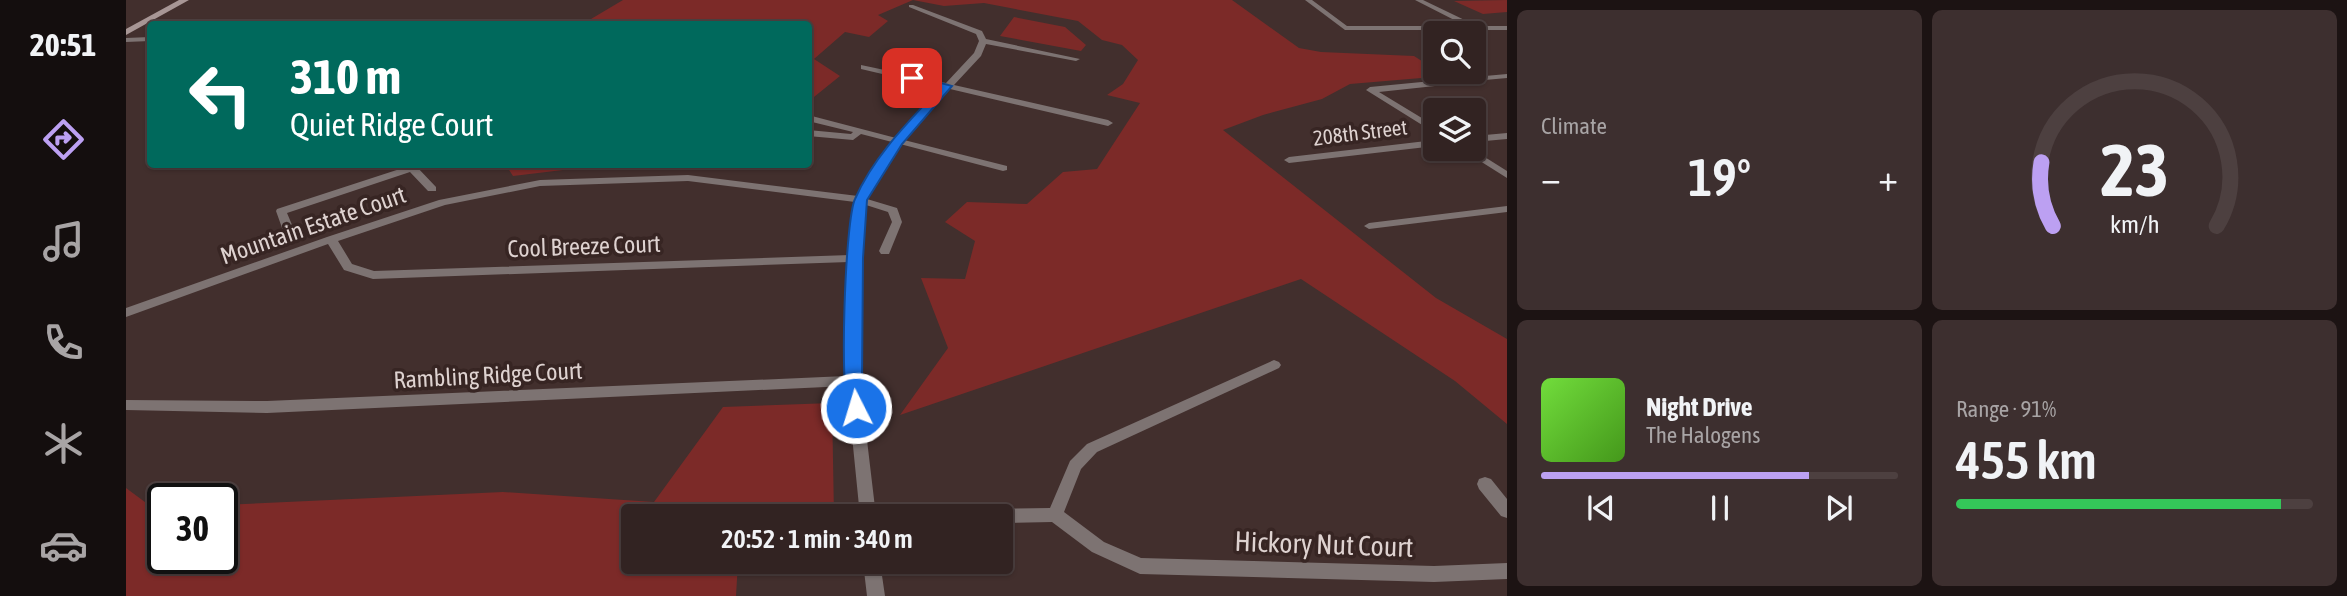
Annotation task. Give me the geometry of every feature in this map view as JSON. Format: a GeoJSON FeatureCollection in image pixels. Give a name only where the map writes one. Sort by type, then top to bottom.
{"type":"FeatureCollection","features":[{"type":"Feature","properties":{"kind":"main road"},"geometry":{"type":"LineString","coordinates":[[126,32],[185,0]]}},
{"type":"Feature","properties":{"kind":"street"},"geometry":{"type":"LineString","coordinates":[[1308,0],[1345,28],[1423,29]]}},
{"type":"Feature","properties":{"kind":"street"},"geometry":{"type":"LineString","coordinates":[[1420,1],[1438,0]]}},
{"type":"Feature","properties":{"kind":"street"},"geometry":{"type":"LineString","coordinates":[[1420,1],[1461,21]]}},
{"type":"Feature","properties":{"kind":"street"},"geometry":{"type":"LineString","coordinates":[[867,504],[853,381],[855,258],[860,200],[897,142],[978,54],[983,41],[979,33],[911,6]]}},
{"type":"Feature","properties":{"kind":"street"},"geometry":{"type":"LineString","coordinates":[[1486,29],[1507,28]]}},
{"type":"Feature","properties":{"kind":"street"},"geometry":{"type":"LineString","coordinates":[[126,40],[147,39]]}},
{"type":"Feature","properties":{"kind":"street"},"geometry":{"type":"LineString","coordinates":[[983,41],[1076,59]]}},
{"type":"Feature","properties":{"kind":"street"},"geometry":{"type":"LineString","coordinates":[[864,67],[1108,123]]}},
{"type":"Feature","properties":{"kind":"street"},"geometry":{"type":"LineString","coordinates":[[1486,78],[1507,76]]}},
{"type":"Feature","properties":{"kind":"street"},"geometry":{"type":"LineString","coordinates":[[1423,123],[1370,90],[1432,84]]}},
{"type":"Feature","properties":{"kind":"street"},"geometry":{"type":"LineString","coordinates":[[812,119],[1003,168]]}},
{"type":"Feature","properties":{"kind":"street"},"geometry":{"type":"LineString","coordinates":[[812,133],[853,137],[858,131]]}},
{"type":"Feature","properties":{"kind":"street"},"geometry":{"type":"LineString","coordinates":[[1486,138],[1507,136]]}},
{"type":"Feature","properties":{"kind":"street","name":"208th Street"},"geometry":{"type":"LineString","coordinates":[[1289,160],[1423,144]]}},
{"type":"Feature","properties":{"kind":"street"},"geometry":{"type":"LineString","coordinates":[[1485,161],[1507,175]]}},
{"type":"Feature","properties":{"kind":"street"},"geometry":{"type":"LineString","coordinates":[[292,239],[281,211],[412,168],[432,189]]}},
{"type":"Feature","properties":{"kind":"street"},"geometry":{"type":"LineString","coordinates":[[642,178],[646,168]]}},
{"type":"Feature","properties":{"kind":"street","name":"Mountain Estate Court"},"geometry":{"type":"LineString","coordinates":[[126,313],[443,202],[540,183],[688,178],[860,200],[892,210],[897,222],[885,251]]}},
{"type":"Feature","properties":{"kind":"street"},"geometry":{"type":"LineString","coordinates":[[1369,226],[1507,209]]}},
{"type":"Feature","properties":{"kind":"street","name":"Cool Breeze Court"},"geometry":{"type":"LineString","coordinates":[[331,239],[348,267],[373,275],[855,258]]}},
{"type":"Feature","properties":{"kind":"street"},"geometry":{"type":"LineString","coordinates":[[1013,515],[1055,515],[1074,465],[1092,448],[1274,365]]}},
{"type":"Feature","properties":{"kind":"street","name":"Rambling Ridge Court"},"geometry":{"type":"LineString","coordinates":[[126,405],[267,407],[853,381]]}},
{"type":"Feature","properties":{"kind":"street"},"geometry":{"type":"LineString","coordinates":[[1485,484],[1507,511]]}},
{"type":"Feature","properties":{"kind":"street","name":"Hickory Nut Court"},"geometry":{"type":"LineString","coordinates":[[1055,515],[1098,547],[1140,566],[1434,573],[1507,571]]}},
{"type":"Feature","properties":{"kind":"street"},"geometry":{"type":"LineString","coordinates":[[873,574],[876,596]]}},
{"type":"Feature","properties":{"kind":"shaded area"},"geometry":{"type":"Polygon","coordinates":[[[623,0],[913,0],[878,15],[888,21],[869,37],[845,32],[814,59],[840,76],[812,99],[812,21],[561,21],[591,19],[623,0]]]}},
{"type":"Feature","properties":{"kind":"shaded area"},"geometry":{"type":"Polygon","coordinates":[[[913,0],[1232,0],[1299,48],[1321,52],[1414,56],[1423,62],[1423,78],[1350,84],[1322,99],[1263,115],[1223,130],[1436,298],[1507,339],[1507,424],[1455,381],[1301,279],[900,415],[948,348],[921,278],[965,279],[975,241],[945,222],[967,202],[1027,204],[1063,172],[1097,169],[1140,103],[1107,95],[1123,84],[1138,60],[1122,45],[1102,40],[1078,21],[984,3],[944,6],[913,0]]]}},
{"type":"Feature","properties":{"kind":"shaded area"},"geometry":{"type":"Polygon","coordinates":[[[1507,0],[1507,12],[1483,14],[1454,1],[1507,0]]]}},
{"type":"Feature","properties":{"kind":"shaded area"},"geometry":{"type":"Polygon","coordinates":[[[1014,17],[1065,27],[1086,45],[1081,51],[1000,36],[1014,17]]]}},
{"type":"Feature","properties":{"kind":"shaded area"},"geometry":{"type":"Polygon","coordinates":[[[508,168],[563,170],[513,176],[508,168]]]}},
{"type":"Feature","properties":{"kind":"shaded area"},"geometry":{"type":"Polygon","coordinates":[[[832,403],[834,504],[621,504],[621,574],[737,574],[736,596],[126,596],[126,488],[147,504],[147,574],[238,574],[238,504],[503,492],[654,502],[723,407],[832,403]]]}},
{"type":"Feature","properties":{"kind":"route"},"geometry":{"type":"LineString","coordinates":[[856,408],[853,381],[855,258],[860,200],[897,142],[947,86],[912,78]]}}]}
